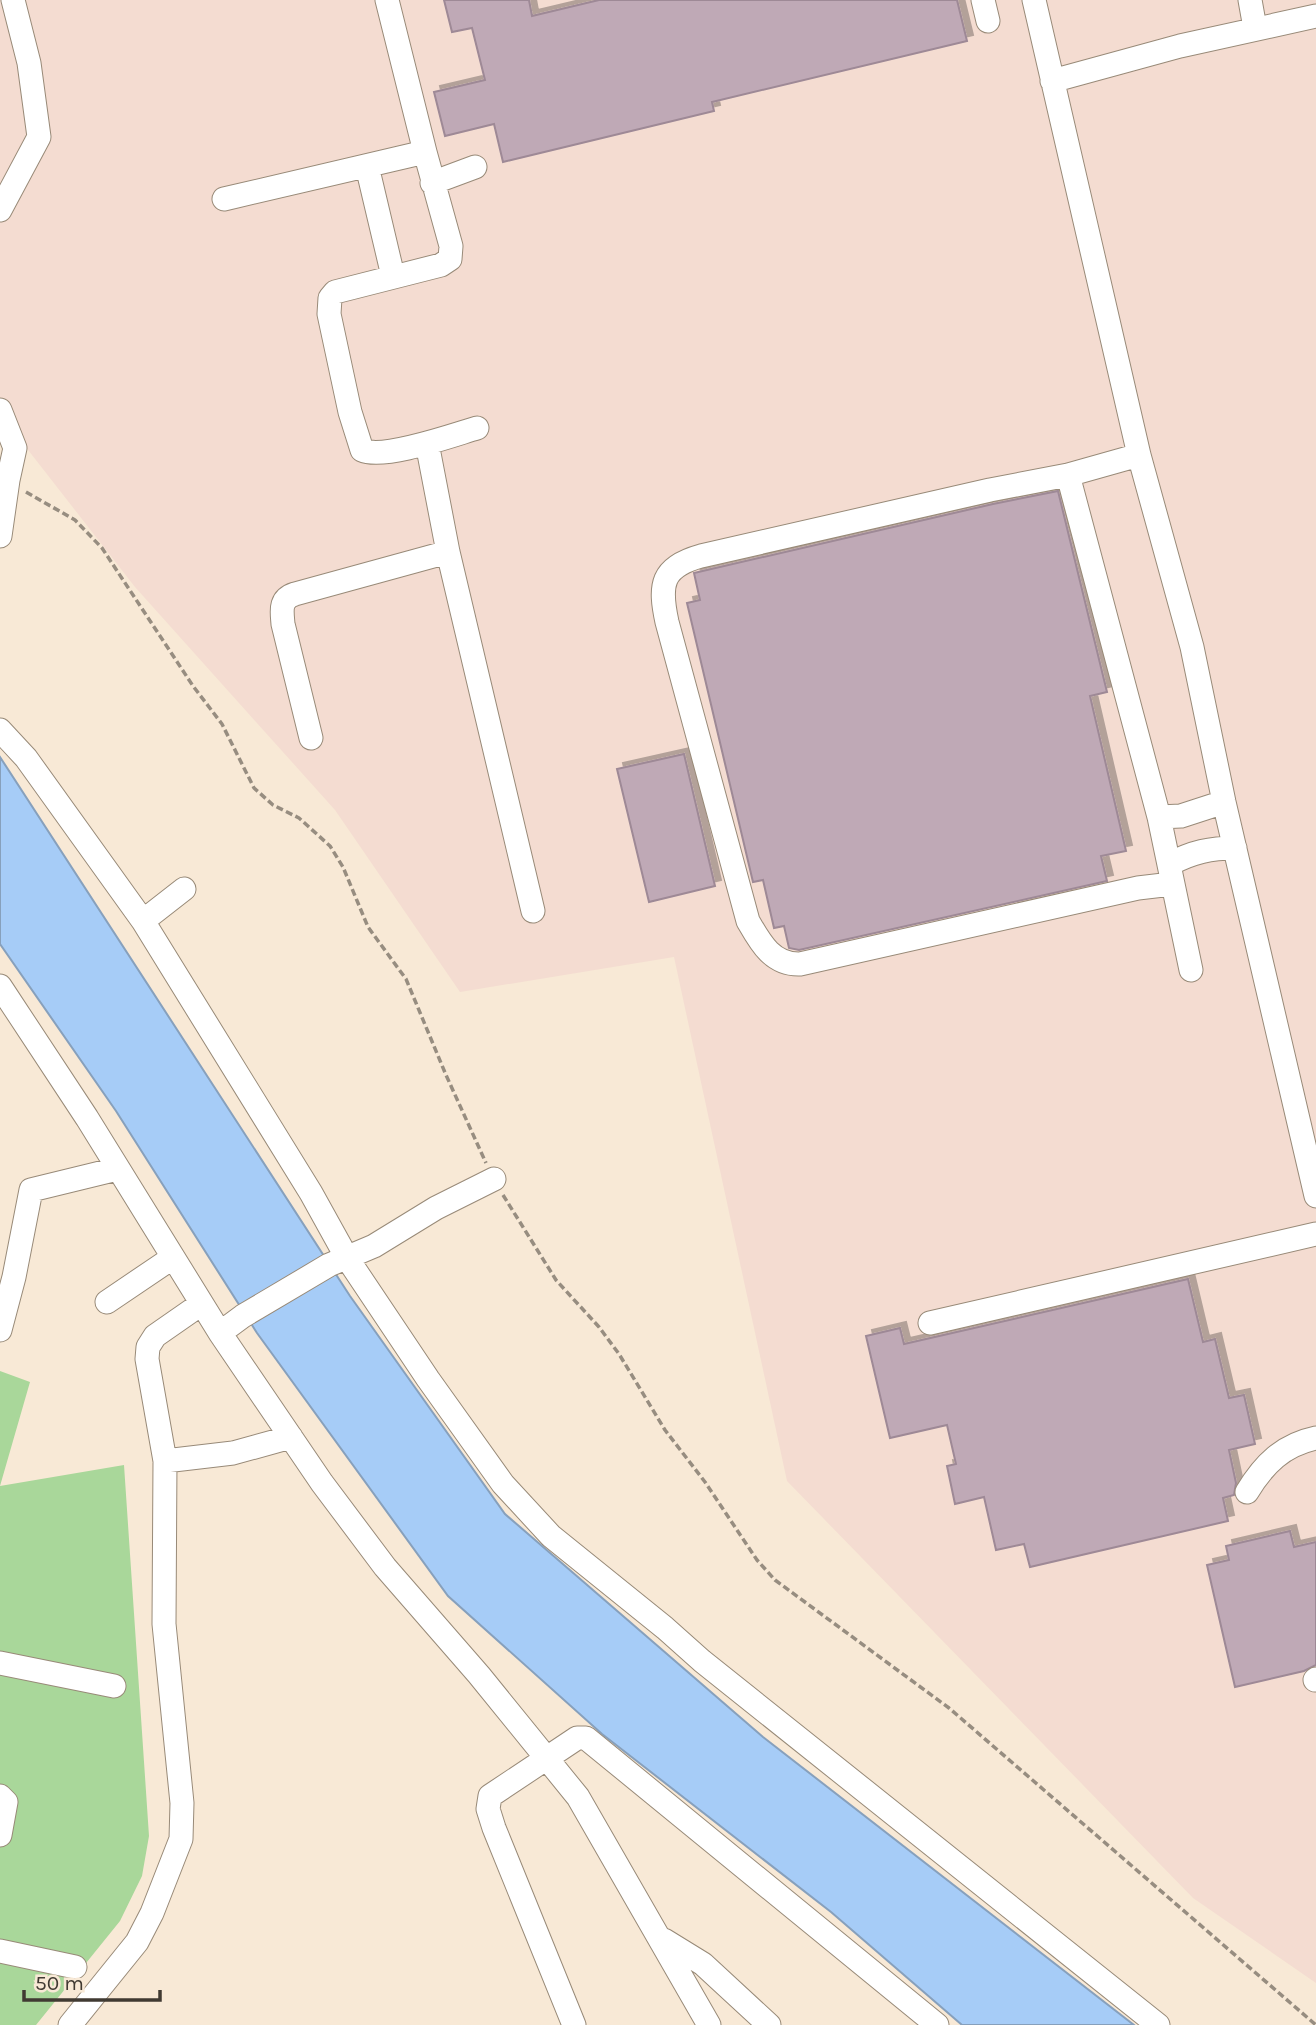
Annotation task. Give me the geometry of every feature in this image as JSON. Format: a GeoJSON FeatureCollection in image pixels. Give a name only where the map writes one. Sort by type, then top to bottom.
{"type":"FeatureCollection","features":[{"type":"Feature","properties":{"kind":"street"},"geometry":{"type":"LineString","coordinates":[[0,210],[40,137],[29,64],[13,0]]}},
{"type":"Feature","properties":{"kind":"street"},"geometry":{"type":"LineString","coordinates":[[387,0],[432,183],[451,246],[451,256],[441,265],[332,293],[329,314],[350,412],[362,450],[368,453],[387,451],[427,443],[477,428]]}},
{"type":"Feature","properties":{"kind":"street"},"geometry":{"type":"LineString","coordinates":[[1034,0],[1139,455],[1192,647],[1224,802],[1314,1183]]}},
{"type":"Feature","properties":{"kind":"street"},"geometry":{"type":"LineString","coordinates":[[1250,0],[1255,28]]}},
{"type":"Feature","properties":{"kind":"street"},"geometry":{"type":"LineString","coordinates":[[1052,81],[1255,28],[1316,16]]}},
{"type":"Feature","properties":{"kind":"street"},"geometry":{"type":"LineString","coordinates":[[224,199],[425,152]]}},
{"type":"Feature","properties":{"kind":"street"},"geometry":{"type":"LineString","coordinates":[[367,166],[393,276]]}},
{"type":"Feature","properties":{"kind":"street"},"geometry":{"type":"LineString","coordinates":[[432,183],[475,167]]}},
{"type":"Feature","properties":{"kind":"street"},"geometry":{"type":"LineString","coordinates":[[0,410],[15,448],[0,536]]}},
{"type":"Feature","properties":{"kind":"street"},"geometry":{"type":"LineString","coordinates":[[427,443],[448,552],[533,911]]}},
{"type":"Feature","properties":{"kind":"street"},"geometry":{"type":"LineString","coordinates":[[1139,455],[1068,475],[977,493],[680,563],[668,576],[662,596],[670,635],[748,920],[767,951],[790,964],[800,964],[1138,888],[1171,874],[1188,854],[1213,848],[1235,848]]}},
{"type":"Feature","properties":{"kind":"street"},"geometry":{"type":"LineString","coordinates":[[1068,475],[1159,817],[1191,970]]}},
{"type":"Feature","properties":{"kind":"street"},"geometry":{"type":"LineString","coordinates":[[311,738],[283,624],[282,604],[286,598],[448,552]]}},
{"type":"Feature","properties":{"kind":"street"},"geometry":{"type":"LineString","coordinates":[[0,730],[26,758],[143,921],[311,1193],[338,1261],[428,1379],[503,1485],[551,1536],[713,1670],[1158,2025]]}},
{"type":"Feature","properties":{"kind":"street"},"geometry":{"type":"LineString","coordinates":[[1159,817],[1181,816],[1224,802]]}},
{"type":"Feature","properties":{"kind":"street"},"geometry":{"type":"LineString","coordinates":[[143,921],[184,889]]}},
{"type":"Feature","properties":{"kind":"street"},"geometry":{"type":"LineString","coordinates":[[0,986],[87,1118],[201,1304],[322,1483],[385,1567],[578,1797],[709,2025]]}},
{"type":"Feature","properties":{"kind":"street"},"geometry":{"type":"LineString","coordinates":[[0,1330],[14,1277],[31,1190],[117,1169]]}},
{"type":"Feature","properties":{"kind":"street"},"geometry":{"type":"LineString","coordinates":[[220,1333],[243,1316],[338,1261],[374,1246],[436,1208],[494,1179]]}},
{"type":"Feature","properties":{"kind":"street"},"geometry":{"type":"LineString","coordinates":[[930,1323],[1316,1234]]}},
{"type":"Feature","properties":{"kind":"street"},"geometry":{"type":"LineString","coordinates":[[107,1302],[172,1258]]}},
{"type":"Feature","properties":{"kind":"street"},"geometry":{"type":"LineString","coordinates":[[70,2025],[137,1942],[152,1913],[181,1839],[183,1803],[164,1624],[165,1461],[147,1359],[148,1347],[155,1336],[201,1304]]}},
{"type":"Feature","properties":{"kind":"street"},"geometry":{"type":"LineString","coordinates":[[165,1461],[233,1453],[292,1437]]}},
{"type":"Feature","properties":{"kind":"street"},"geometry":{"type":"LineString","coordinates":[[1247,1492],[1276,1455],[1293,1444],[1316,1438]]}},
{"type":"Feature","properties":{"kind":"street"},"geometry":{"type":"LineString","coordinates":[[0,1663],[114,1686]]}},
{"type":"Feature","properties":{"kind":"street"},"geometry":{"type":"LineString","coordinates":[[573,2025],[500,1846],[488,1809],[491,1796],[577,1738],[586,1738],[937,2025]]}},
{"type":"Feature","properties":{"kind":"street"},"geometry":{"type":"LineString","coordinates":[[0,1796],[6,1802],[6,1808],[0,1835]]}},
{"type":"Feature","properties":{"kind":"street"},"geometry":{"type":"LineString","coordinates":[[661,1938],[703,1964],[769,2025]]}},
{"type":"Feature","properties":{"kind":"street"},"geometry":{"type":"LineString","coordinates":[[0,1951],[75,1967]]}},
{"type":"Feature","properties":{"kind":"path"},"geometry":{"type":"LineString","coordinates":[[8,480],[75,520],[102,548],[193,686],[222,724],[254,788],[272,805],[299,818],[330,846],[343,867],[368,927],[406,979],[494,1179],[556,1280],[600,1327],[665,1430],[705,1482],[757,1560],[775,1580],[949,1708],[1316,2025]]}},
{"type":"Feature","properties":{"kind":"shaded area"},"geometry":{"type":"Polygon","coordinates":[[[0,0],[1316,0],[1316,1983],[1193,1898],[787,1481],[674,957],[460,992],[335,810],[135,587],[0,414],[0,0]]]}},
{"type":"Feature","properties":{"kind":"green space"},"geometry":{"type":"Polygon","coordinates":[[[0,1371],[30,1382],[0,1486],[0,1371]]]}},
{"type":"Feature","properties":{"kind":"green space"},"geometry":{"type":"Polygon","coordinates":[[[124,1465],[149,1836],[142,1876],[120,1921],[36,2025],[0,2025],[0,1486],[124,1465]]]}},
{"type":"Feature","properties":{"kind":"water"},"geometry":{"type":"Polygon","coordinates":[[[0,757],[350,1296],[505,1514],[763,1737],[1134,2025],[962,2025],[831,1912],[602,1734],[448,1596],[257,1333],[116,1111],[0,944],[0,757]]]}},
{"type":"Feature","properties":{"kind":"building"},"geometry":{"type":"Polygon","coordinates":[[[444,0],[529,0],[532,16],[599,0],[957,0],[967,41],[712,102],[714,111],[503,162],[494,124],[445,136],[434,92],[485,80],[472,28],[452,32],[444,0]]]}},
{"type":"Feature","properties":{"kind":"building"},"geometry":{"type":"Polygon","coordinates":[[[1058,491],[1107,692],[1090,696],[1126,851],[1101,856],[1107,881],[799,950],[789,948],[784,926],[774,928],[763,880],[753,882],[687,603],[700,600],[694,573],[1058,491]]]}},
{"type":"Feature","properties":{"kind":"building"},"geometry":{"type":"Polygon","coordinates":[[[684,754],[715,886],[649,902],[617,769],[684,754]]]}},
{"type":"Feature","properties":{"kind":"building"},"geometry":{"type":"Polygon","coordinates":[[[1188,1279],[1203,1342],[1215,1339],[1229,1398],[1244,1395],[1255,1444],[1229,1450],[1236,1483],[1234,1495],[1223,1498],[1228,1521],[1030,1567],[1024,1544],[996,1550],[984,1497],[955,1504],[947,1466],[956,1464],[947,1425],[890,1438],[866,1336],[900,1328],[904,1344],[1188,1279]]]}},
{"type":"Feature","properties":{"kind":"building"},"geometry":{"type":"Polygon","coordinates":[[[1290,1531],[1294,1547],[1316,1542],[1316,1665],[1304,1671],[1235,1687],[1207,1565],[1229,1560],[1226,1546],[1290,1531]]]}}]}
